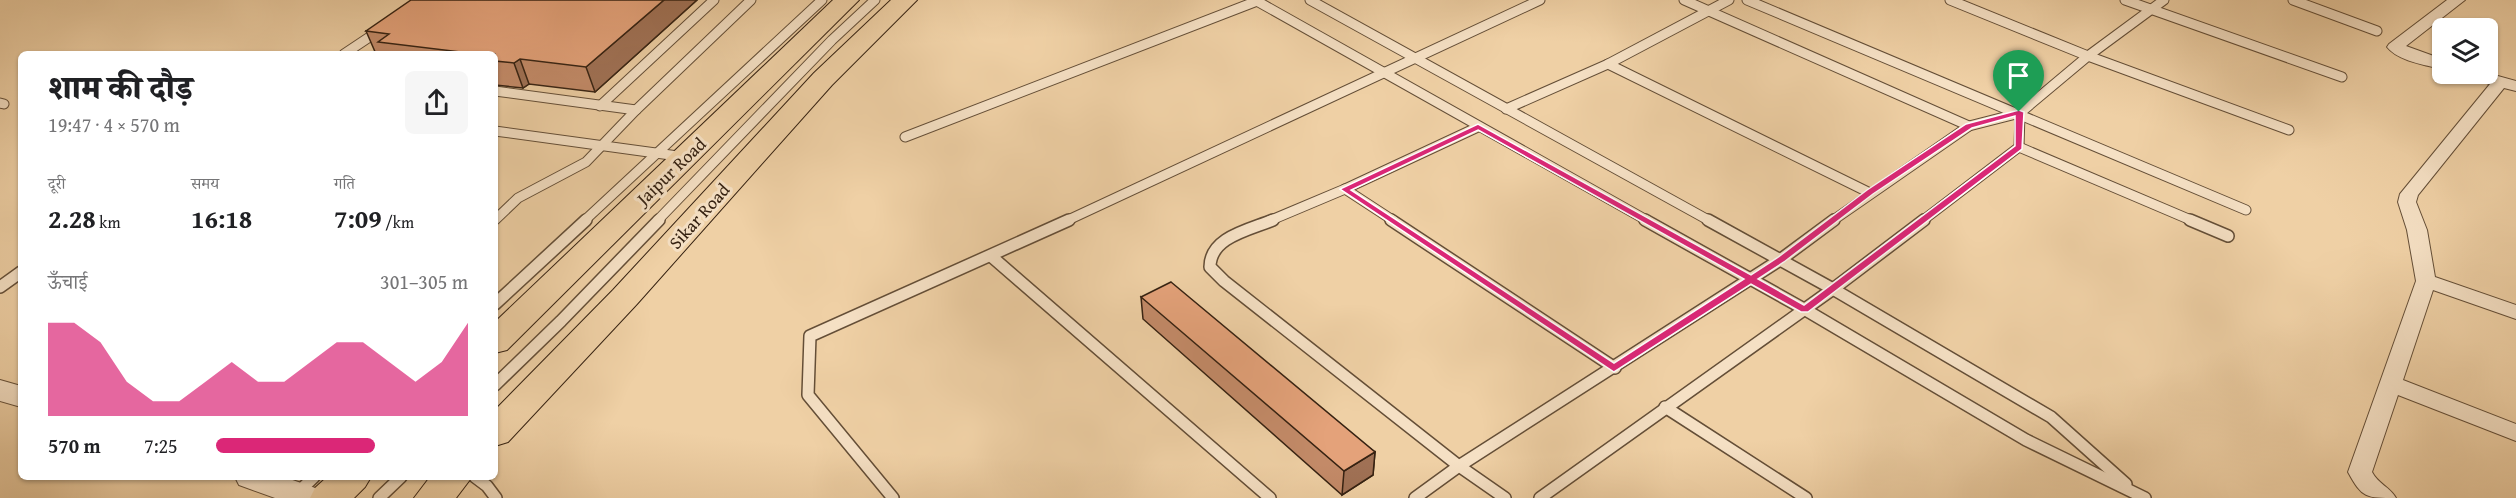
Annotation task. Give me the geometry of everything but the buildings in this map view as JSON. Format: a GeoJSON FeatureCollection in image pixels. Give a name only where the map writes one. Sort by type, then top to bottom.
{"type":"FeatureCollection","features":[{"type":"Feature","properties":{"kind":"main road","name":"Jaipur Road"},"geometry":{"type":"LineString","coordinates":[[498,339],[847,0]]}},
{"type":"Feature","properties":{"kind":"main road","name":"Sikar Road"},"geometry":{"type":"LineString","coordinates":[[498,430],[625,297],[823,79],[904,0]]}},
{"type":"Feature","properties":{"kind":"main road"},"geometry":{"type":"LineString","coordinates":[[308,493],[344,480]]}},
{"type":"Feature","properties":{"kind":"main road"},"geometry":{"type":"LineString","coordinates":[[433,498],[450,480]]}},
{"type":"Feature","properties":{"kind":"street"},"geometry":{"type":"LineString","coordinates":[[2433,18],[2457,0]]}},
{"type":"Feature","properties":{"kind":"street"},"geometry":{"type":"LineString","coordinates":[[2432,19],[2395,47],[2432,61]]}},
{"type":"Feature","properties":{"kind":"street"},"geometry":{"type":"LineString","coordinates":[[2384,498],[2367,487],[2360,472],[2426,281],[2417,230],[2407,202],[2409,195],[2508,84]]}},
{"type":"Feature","properties":{"kind":"street"},"geometry":{"type":"LineString","coordinates":[[2426,281],[2516,312]]}},
{"type":"Feature","properties":{"kind":"street"},"geometry":{"type":"LineString","coordinates":[[2391,384],[2516,433]]}},
{"type":"Feature","properties":{"kind":"street"},"geometry":{"type":"LineString","coordinates":[[0,390],[18,396]]}},
{"type":"Feature","properties":{"kind":"street"},"geometry":{"type":"LineString","coordinates":[[261,480],[308,493]]}},
{"type":"Feature","properties":{"kind":"lane"},"geometry":{"type":"LineString","coordinates":[[600,106],[714,0]]}},
{"type":"Feature","properties":{"kind":"lane"},"geometry":{"type":"LineString","coordinates":[[498,217],[518,198],[586,162],[604,146],[636,110],[751,0]]}},
{"type":"Feature","properties":{"kind":"lane"},"geometry":{"type":"LineString","coordinates":[[498,301],[822,0]]}},
{"type":"Feature","properties":{"kind":"lane"},"geometry":{"type":"LineString","coordinates":[[498,382],[635,245],[782,91],[875,0]]}},
{"type":"Feature","properties":{"kind":"lane"},"geometry":{"type":"LineString","coordinates":[[905,136],[1256,0],[1804,309],[2026,440],[2140,495]]}},
{"type":"Feature","properties":{"kind":"lane"},"geometry":{"type":"LineString","coordinates":[[1310,0],[1833,289],[2051,417],[2140,495]]}},
{"type":"Feature","properties":{"kind":"lane"},"geometry":{"type":"LineString","coordinates":[[892,498],[808,395],[810,336],[992,256],[1381,72],[1540,0]]}},
{"type":"Feature","properties":{"kind":"lane"},"geometry":{"type":"LineString","coordinates":[[1684,0],[1969,126]]}},
{"type":"Feature","properties":{"kind":"lane"},"geometry":{"type":"LineString","coordinates":[[1506,109],[1608,64],[1729,0]]}},
{"type":"Feature","properties":{"kind":"lane"},"geometry":{"type":"LineString","coordinates":[[1746,0],[2019,112],[2246,210]]}},
{"type":"Feature","properties":{"kind":"lane"},"geometry":{"type":"LineString","coordinates":[[1950,0],[2088,56],[2289,130]]}},
{"type":"Feature","properties":{"kind":"lane"},"geometry":{"type":"LineString","coordinates":[[2125,0],[2342,77]]}},
{"type":"Feature","properties":{"kind":"lane"},"geometry":{"type":"LineString","coordinates":[[1415,498],[1459,466],[1780,260],[1870,192],[1969,126],[2019,112],[2088,56],[2164,0]]}},
{"type":"Feature","properties":{"kind":"lane"},"geometry":{"type":"LineString","coordinates":[[2293,0],[2377,31]]}},
{"type":"Feature","properties":{"kind":"lane"},"geometry":{"type":"LineString","coordinates":[[348,51],[389,24]]}},
{"type":"Feature","properties":{"kind":"lane"},"geometry":{"type":"LineString","coordinates":[[1608,64],[1870,192]]}},
{"type":"Feature","properties":{"kind":"lane"},"geometry":{"type":"LineString","coordinates":[[498,91],[636,110]]}},
{"type":"Feature","properties":{"kind":"lane"},"geometry":{"type":"LineString","coordinates":[[2019,112],[2019,147]]}},
{"type":"Feature","properties":{"kind":"lane"},"geometry":{"type":"LineString","coordinates":[[1478,127],[1345,189],[1220,242],[1210,256],[1210,267],[1224,281],[1459,466],[1505,498]]}},
{"type":"Feature","properties":{"kind":"lane"},"geometry":{"type":"LineString","coordinates":[[498,131],[685,157]]}},
{"type":"Feature","properties":{"kind":"lane"},"geometry":{"type":"LineString","coordinates":[[2019,147],[2228,236]]}},
{"type":"Feature","properties":{"kind":"lane"},"geometry":{"type":"LineString","coordinates":[[1540,498],[1833,289],[2019,147]]}},
{"type":"Feature","properties":{"kind":"lane"},"geometry":{"type":"LineString","coordinates":[[1345,189],[1614,368]]}},
{"type":"Feature","properties":{"kind":"lane"},"geometry":{"type":"LineString","coordinates":[[992,256],[1270,498]]}},
{"type":"Feature","properties":{"kind":"lane"},"geometry":{"type":"LineString","coordinates":[[0,287],[18,274]]}},
{"type":"Feature","properties":{"kind":"lane"},"geometry":{"type":"LineString","coordinates":[[1665,407],[1806,498]]}},
{"type":"Feature","properties":{"kind":"lane"},"geometry":{"type":"LineString","coordinates":[[379,498],[398,480]]}},
{"type":"Feature","properties":{"kind":"lane"},"geometry":{"type":"LineString","coordinates":[[478,480],[487,486],[496,498]]}},
{"type":"Feature","properties":{"kind":"route"},"geometry":{"type":"LineString","coordinates":[[2019,112],[1969,126],[1870,192],[1751,279],[1478,127],[1345,189],[1614,368],[1751,279],[1804,309],[2019,147],[2019,112]]}}]}
